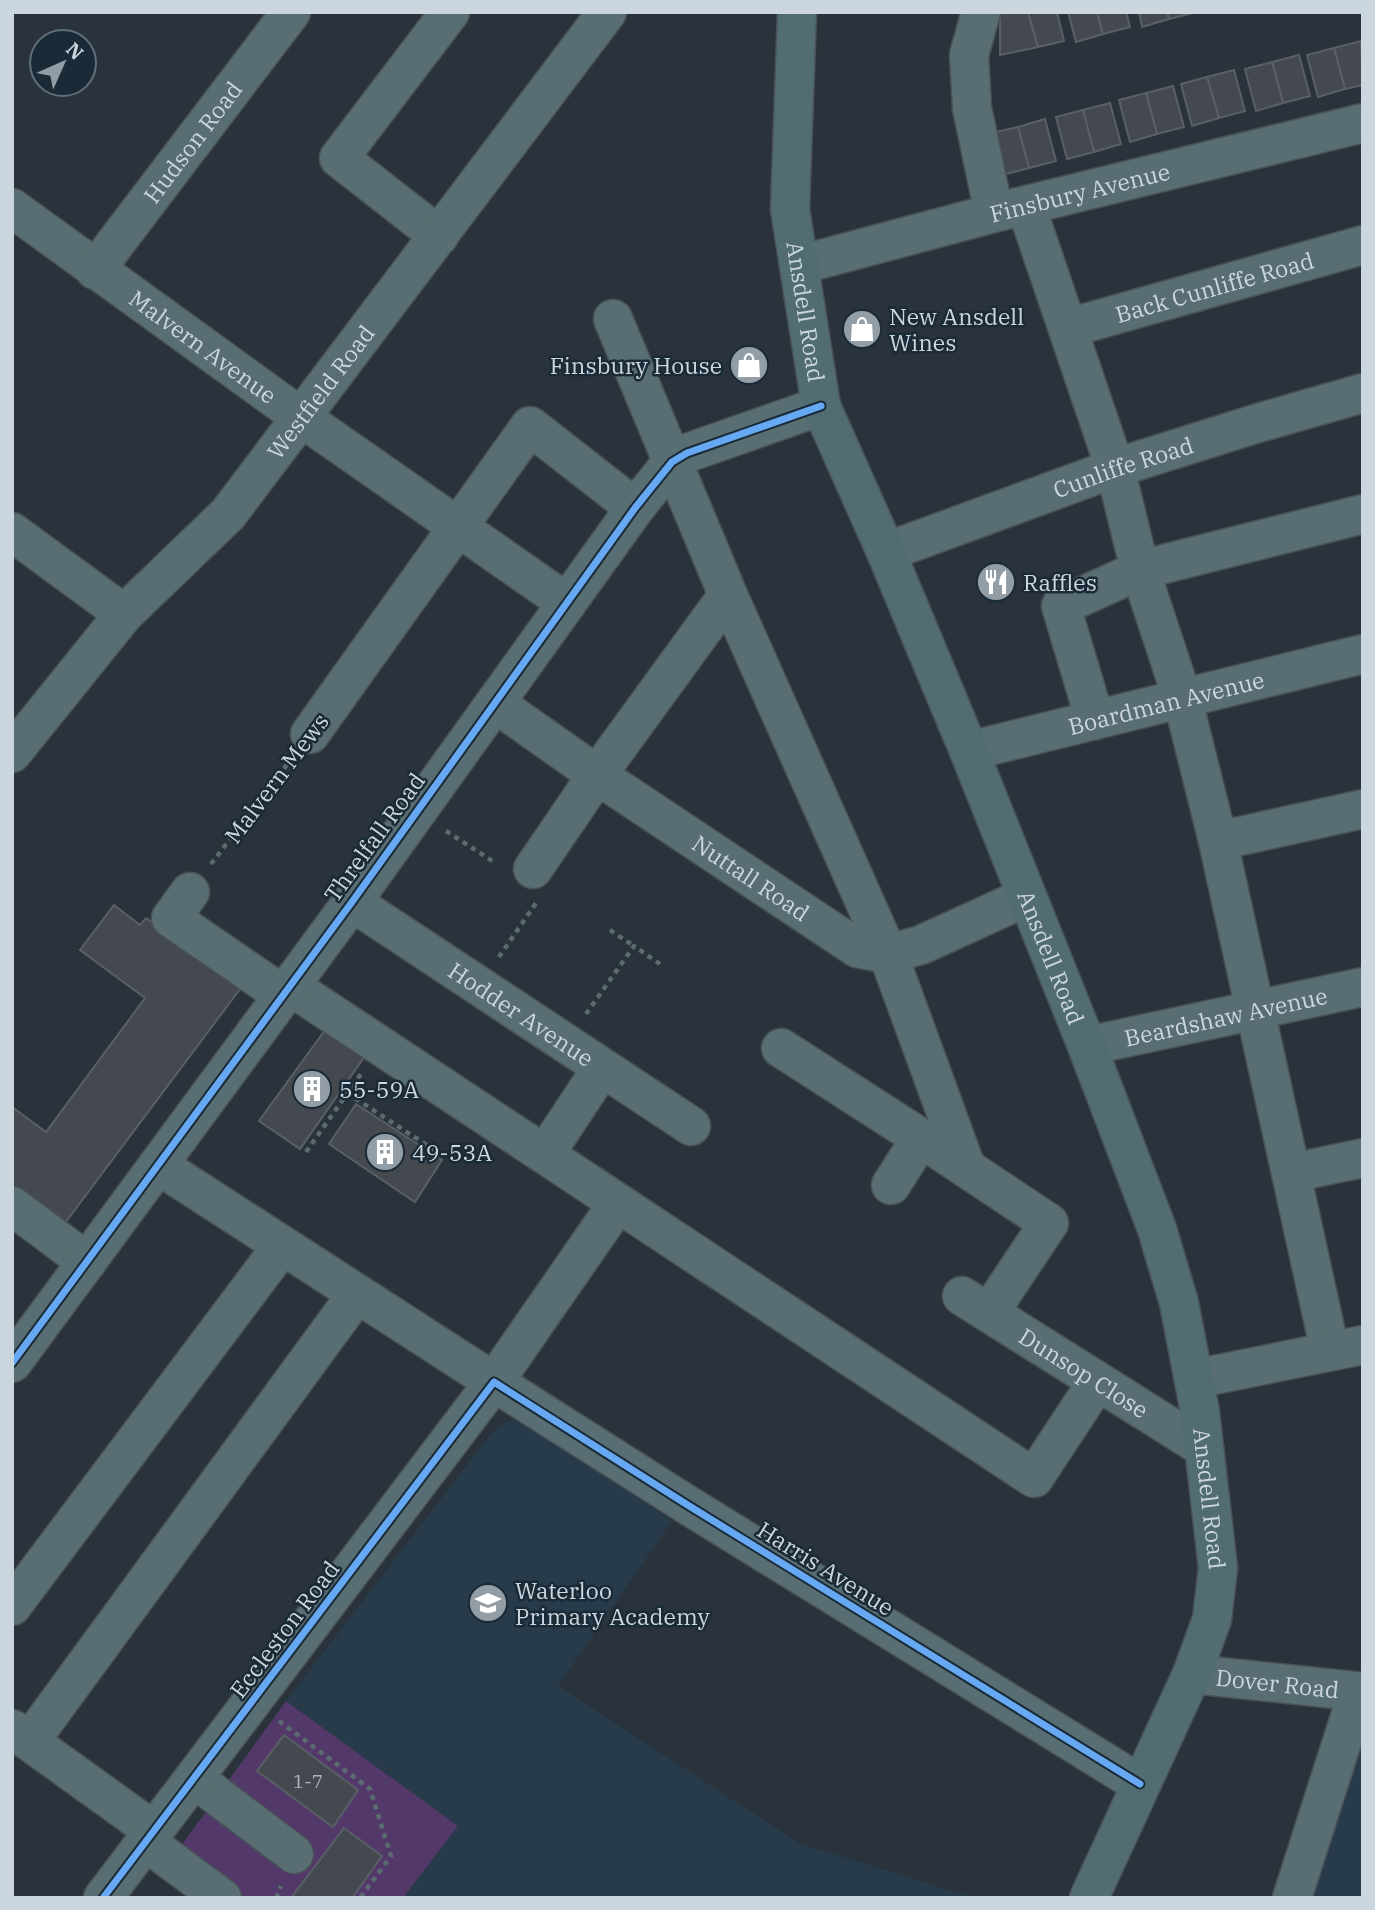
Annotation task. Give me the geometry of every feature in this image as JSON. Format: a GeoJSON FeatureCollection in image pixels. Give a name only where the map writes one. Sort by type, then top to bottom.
{"type":"FeatureCollection","features":[{"type":"Feature","properties":{"kind":"main road","name":"Ansdell Road"},"geometry":{"type":"LineString","coordinates":[[797,12],[790,209],[821,406],[886,552],[969,751],[1157,1229],[1179,1303],[1205,1448],[1218,1568],[1212,1619],[1192,1674],[1089,1898]]}},
{"type":"Feature","properties":{"kind":"street","name":"Hudson Road"},"geometry":{"type":"LineString","coordinates":[[95,270],[291,12]]}},
{"type":"Feature","properties":{"kind":"street"},"geometry":{"type":"LineString","coordinates":[[439,236],[339,158],[450,12]]}},
{"type":"Feature","properties":{"kind":"street","name":"Westfield Road"},"geometry":{"type":"LineString","coordinates":[[12,753],[124,614],[228,514],[607,12]]}},
{"type":"Feature","properties":{"kind":"street"},"geometry":{"type":"LineString","coordinates":[[981,12],[969,55],[972,108],[1010,209],[1068,328],[1115,468],[1140,570],[1182,697],[1218,841],[1291,1173],[1346,1348],[1194,1378]]}},
{"type":"Feature","properties":{"kind":"street","name":"Finsbury Avenue"},"geometry":{"type":"LineString","coordinates":[[799,265],[1010,209],[1363,123]]}},
{"type":"Feature","properties":{"kind":"street","name":"Malvern Avenue"},"geometry":{"type":"LineString","coordinates":[[12,208],[302,418],[567,603]]}},
{"type":"Feature","properties":{"kind":"street","name":"Back Cunliffe Road"},"geometry":{"type":"LineString","coordinates":[[1068,328],[1363,245]]}},
{"type":"Feature","properties":{"kind":"street"},"geometry":{"type":"LineString","coordinates":[[613,319],[728,596],[888,954],[966,1167]]}},
{"type":"Feature","properties":{"kind":"street","name":"Cunliffe Road"},"geometry":{"type":"LineString","coordinates":[[886,552],[1115,468],[1363,393]]}},
{"type":"Feature","properties":{"kind":"street","name":"Threlfall Road"},"geometry":{"type":"LineString","coordinates":[[12,1363],[352,902],[635,508],[672,462],[687,453],[821,406]]}},
{"type":"Feature","properties":{"kind":"street","name":"Malvern Mews"},"geometry":{"type":"LineString","coordinates":[[310,734],[530,426],[635,508]]}},
{"type":"Feature","properties":{"kind":"street"},"geometry":{"type":"LineString","coordinates":[[1095,720],[1060,606],[1140,570],[1363,514]]}},
{"type":"Feature","properties":{"kind":"street"},"geometry":{"type":"LineString","coordinates":[[12,532],[124,614]]}},
{"type":"Feature","properties":{"kind":"street"},"geometry":{"type":"LineString","coordinates":[[536,885],[597,775],[728,596]]}},
{"type":"Feature","properties":{"kind":"street","name":"Boardman Avenue"},"geometry":{"type":"LineString","coordinates":[[969,751],[1363,654]]}},
{"type":"Feature","properties":{"kind":"street","name":"Nuttall Road"},"geometry":{"type":"LineString","coordinates":[[495,703],[597,775],[857,948],[888,954],[921,945],[1026,897]]}},
{"type":"Feature","properties":{"kind":"street"},"geometry":{"type":"LineString","coordinates":[[1218,841],[1363,809]]}},
{"type":"Feature","properties":{"kind":"street"},"geometry":{"type":"LineString","coordinates":[[190,892],[171,918],[381,1045],[1034,1478],[1097,1382]]}},
{"type":"Feature","properties":{"kind":"street","name":"Hodder Avenue"},"geometry":{"type":"LineString","coordinates":[[352,902],[691,1126]]}},
{"type":"Feature","properties":{"kind":"street","name":"Beardshaw Avenue"},"geometry":{"type":"LineString","coordinates":[[1087,1046],[1363,987]]}},
{"type":"Feature","properties":{"kind":"street"},"geometry":{"type":"LineString","coordinates":[[781,1048],[966,1167]]}},
{"type":"Feature","properties":{"kind":"street"},"geometry":{"type":"LineString","coordinates":[[545,1154],[602,1068]]}},
{"type":"Feature","properties":{"kind":"street"},"geometry":{"type":"LineString","coordinates":[[891,1185],[922,1138]]}},
{"type":"Feature","properties":{"kind":"street"},"geometry":{"type":"LineString","coordinates":[[1291,1173],[1363,1158]]}},
{"type":"Feature","properties":{"kind":"street","name":"Harris Avenue"},"geometry":{"type":"LineString","coordinates":[[158,1165],[686,1504],[1140,1784]]}},
{"type":"Feature","properties":{"kind":"street","name":"Dunsop Close"},"geometry":{"type":"LineString","coordinates":[[966,1167],[1049,1223],[976,1305],[1205,1448]]}},
{"type":"Feature","properties":{"kind":"street","name":"Eccleston Road"},"geometry":{"type":"LineString","coordinates":[[103,1898],[494,1382],[618,1203]]}},
{"type":"Feature","properties":{"kind":"street"},"geometry":{"type":"LineString","coordinates":[[12,1206],[87,1262]]}},
{"type":"Feature","properties":{"kind":"street"},"geometry":{"type":"LineString","coordinates":[[12,1606],[282,1246]]}},
{"type":"Feature","properties":{"kind":"street"},"geometry":{"type":"LineString","coordinates":[[222,1898],[150,1836],[21,1735],[357,1294]]}},
{"type":"Feature","properties":{"kind":"street","name":"Dover Road"},"geometry":{"type":"LineString","coordinates":[[1192,1674],[1360,1692]]}},
{"type":"Feature","properties":{"kind":"street"},"geometry":{"type":"LineString","coordinates":[[1292,1898],[1360,1692]]}},
{"type":"Feature","properties":{"kind":"street"},"geometry":{"type":"LineString","coordinates":[[195,1779],[295,1854]]}},
{"type":"Feature","properties":{"kind":"path"},"geometry":{"type":"LineString","coordinates":[[416,811],[494,862]]}},
{"type":"Feature","properties":{"kind":"path"},"geometry":{"type":"LineString","coordinates":[[479,986],[536,885]]}},
{"type":"Feature","properties":{"kind":"path"},"geometry":{"type":"LineString","coordinates":[[610,930],[660,964]]}},
{"type":"Feature","properties":{"kind":"path"},"geometry":{"type":"LineString","coordinates":[[565,1044],[634,946]]}},
{"type":"Feature","properties":{"kind":"path"},"geometry":{"type":"LineString","coordinates":[[306,1152],[381,1045]]}},
{"type":"Feature","properties":{"kind":"path"},"geometry":{"type":"LineString","coordinates":[[347,1093],[444,1157]]}},
{"type":"Feature","properties":{"kind":"path"},"geometry":{"type":"LineString","coordinates":[[253,1702],[370,1789],[391,1856],[360,1898]]}},
{"type":"Feature","properties":{"kind":"shaded area","name":"Waterloo Primary Academy"},"geometry":{"type":"Polygon","coordinates":[[[515,1420],[672,1521],[558,1686],[799,1843],[975,1898],[403,1898],[458,1826],[286,1701],[490,1435],[501,1425],[515,1420]]]}},
{"type":"Feature","properties":{"kind":"shaded area"},"geometry":{"type":"Polygon","coordinates":[[[1363,1692],[1363,1898],[1292,1898],[1363,1692]]]}},
{"type":"Feature","properties":{"kind":"shaded area"},"geometry":{"type":"Polygon","coordinates":[[[286,1701],[458,1826],[403,1898],[234,1898],[176,1853],[286,1701]]]}},
{"type":"Feature","properties":{"kind":"building"},"geometry":{"type":"Polygon","coordinates":[[[1028,12],[1038,47],[1000,55],[1000,13],[1028,12]]]}},
{"type":"Feature","properties":{"kind":"building"},"geometry":{"type":"Polygon","coordinates":[[[1028,12],[1057,12],[1064,41],[1038,47],[1028,12]]]}},
{"type":"Feature","properties":{"kind":"building"},"geometry":{"type":"Polygon","coordinates":[[[1068,12],[1097,12],[1103,34],[1076,42],[1068,12]]]}},
{"type":"Feature","properties":{"kind":"building"},"geometry":{"type":"Polygon","coordinates":[[[1097,12],[1126,12],[1130,27],[1103,34],[1097,12]]]}},
{"type":"Feature","properties":{"kind":"building"},"geometry":{"type":"Polygon","coordinates":[[[1139,12],[1167,12],[1169,19],[1142,27],[1139,12]]]}},
{"type":"Feature","properties":{"kind":"building"},"geometry":{"type":"Polygon","coordinates":[[[1167,12],[1196,12],[1169,19],[1167,12]]]}},
{"type":"Feature","properties":{"kind":"building"},"geometry":{"type":"Polygon","coordinates":[[[1361,41],[1363,85],[1345,89],[1334,48],[1361,41]]]}},
{"type":"Feature","properties":{"kind":"building"},"geometry":{"type":"Polygon","coordinates":[[[1334,48],[1345,89],[1318,97],[1307,55],[1334,48]]]}},
{"type":"Feature","properties":{"kind":"building"},"geometry":{"type":"Polygon","coordinates":[[[1299,55],[1310,96],[1283,103],[1272,62],[1299,55]]]}},
{"type":"Feature","properties":{"kind":"building"},"geometry":{"type":"Polygon","coordinates":[[[1272,62],[1283,103],[1256,111],[1245,69],[1272,62]]]}},
{"type":"Feature","properties":{"kind":"building"},"geometry":{"type":"Polygon","coordinates":[[[1234,70],[1245,111],[1219,118],[1207,77],[1234,70]]]}},
{"type":"Feature","properties":{"kind":"building"},"geometry":{"type":"Polygon","coordinates":[[[1207,77],[1219,118],[1192,126],[1181,84],[1207,77]]]}},
{"type":"Feature","properties":{"kind":"building"},"geometry":{"type":"Polygon","coordinates":[[[1173,86],[1184,127],[1157,134],[1146,93],[1173,86]]]}},
{"type":"Feature","properties":{"kind":"building"},"geometry":{"type":"Polygon","coordinates":[[[1146,93],[1157,134],[1130,142],[1119,100],[1146,93]]]}},
{"type":"Feature","properties":{"kind":"building"},"geometry":{"type":"Polygon","coordinates":[[[1110,103],[1121,144],[1094,152],[1083,110],[1110,103]]]}},
{"type":"Feature","properties":{"kind":"building"},"geometry":{"type":"Polygon","coordinates":[[[1083,110],[1094,152],[1067,159],[1056,117],[1083,110]]]}},
{"type":"Feature","properties":{"kind":"building"},"geometry":{"type":"Polygon","coordinates":[[[1045,119],[1056,161],[1029,168],[1018,127],[1045,119]]]}},
{"type":"Feature","properties":{"kind":"building"},"geometry":{"type":"Polygon","coordinates":[[[1018,127],[1029,168],[1002,175],[991,133],[1018,127]]]}},
{"type":"Feature","properties":{"kind":"building"},"geometry":{"type":"Polygon","coordinates":[[[114,905],[140,925],[146,918],[243,985],[62,1227],[12,1190],[12,1107],[46,1132],[145,998],[80,950],[114,905]]]}},
{"type":"Feature","properties":{"kind":"building","name":"55-59A"},"geometry":{"type":"Polygon","coordinates":[[[325,1030],[365,1056],[300,1149],[259,1121],[325,1030]]]}},
{"type":"Feature","properties":{"kind":"building","name":"49-53A"},"geometry":{"type":"Polygon","coordinates":[[[356,1104],[442,1160],[415,1202],[329,1144],[356,1104]]]}},
{"type":"Feature","properties":{"kind":"building"},"geometry":{"type":"Polygon","coordinates":[[[284,1735],[358,1790],[333,1827],[257,1771],[284,1735]]]}},
{"type":"Feature","properties":{"kind":"building"},"geometry":{"type":"Polygon","coordinates":[[[344,1828],[382,1856],[352,1898],[291,1898],[344,1828]]]}},
{"type":"Feature","properties":{"kind":"cycle path"},"geometry":{"type":"LineString","coordinates":[[12,1363],[352,902],[635,508],[672,462],[687,453],[821,406]]}},
{"type":"Feature","properties":{"kind":"cycle path"},"geometry":{"type":"LineString","coordinates":[[103,1898],[494,1382],[686,1504],[1140,1784]]}},
{"type":"Feature","properties":{"kind":"place","name":"New Ansdell Wines"},"geometry":{"type":"Point","coordinates":[862,329]}},
{"type":"Feature","properties":{"kind":"place","name":"Finsbury House"},"geometry":{"type":"Point","coordinates":[749,365]}},
{"type":"Feature","properties":{"kind":"place","name":"Raffles"},"geometry":{"type":"Point","coordinates":[996,582]}},
{"type":"Feature","properties":{"kind":"place","name":"55-59A"},"geometry":{"type":"Point","coordinates":[312,1089]}},
{"type":"Feature","properties":{"kind":"place","name":"49-53A"},"geometry":{"type":"Point","coordinates":[385,1152]}},
{"type":"Feature","properties":{"kind":"place","name":"Waterloo Primary Academy"},"geometry":{"type":"Point","coordinates":[488,1603]}}]}
